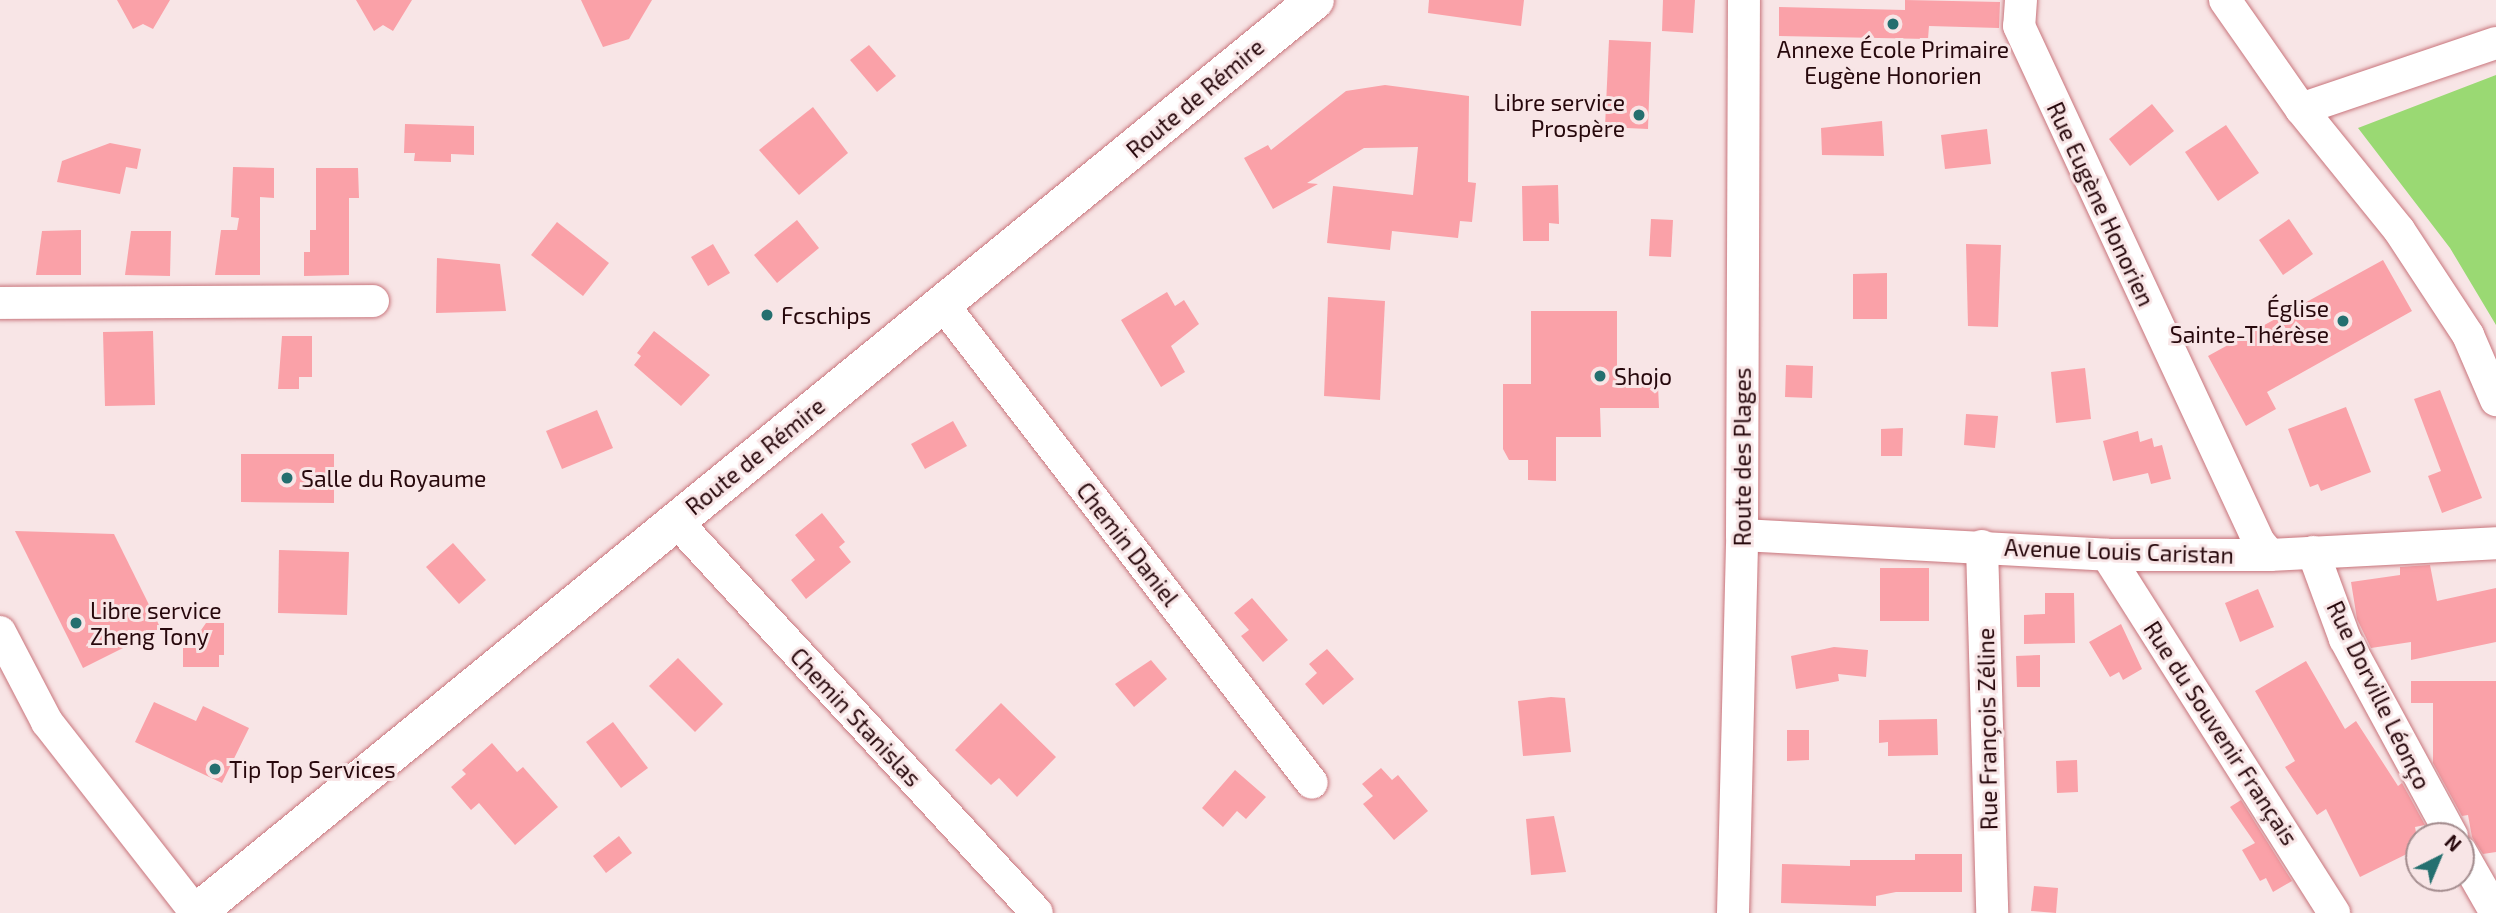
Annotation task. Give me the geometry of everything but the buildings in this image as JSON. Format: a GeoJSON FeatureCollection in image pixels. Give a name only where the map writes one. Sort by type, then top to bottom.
{"type":"FeatureCollection","features":[{"type":"Feature","properties":{"kind":"main road","name":"Route de Rémire"},"geometry":{"type":"LineString","coordinates":[[196,913],[675,520],[944,306],[1315,0]]}},
{"type":"Feature","properties":{"kind":"street","name":"Route des Plages"},"geometry":{"type":"LineString","coordinates":[[1733,913],[1742,536],[1744,0]]}},
{"type":"Feature","properties":{"kind":"street","name":"Rue Eugène Honorien"},"geometry":{"type":"LineString","coordinates":[[2021,0],[2019,26],[2259,542],[2270,555]]}},
{"type":"Feature","properties":{"kind":"street"},"geometry":{"type":"LineString","coordinates":[[2225,0],[2301,108],[2366,184],[2425,268],[2468,335],[2496,400]]}},
{"type":"Feature","properties":{"kind":"street"},"geometry":{"type":"LineString","coordinates":[[2301,108],[2496,43]]}},
{"type":"Feature","properties":{"kind":"street"},"geometry":{"type":"LineString","coordinates":[[0,303],[373,301]]}},
{"type":"Feature","properties":{"kind":"street","name":"Chemin Daniel"},"geometry":{"type":"LineString","coordinates":[[944,306],[1312,783]]}},
{"type":"Feature","properties":{"kind":"street","name":"Chemin Stanislas"},"geometry":{"type":"LineString","coordinates":[[675,520],[1037,913]]}},
{"type":"Feature","properties":{"kind":"street","name":"Avenue Louis Caristan"},"geometry":{"type":"LineString","coordinates":[[1742,536],[1982,546],[2107,555],[2270,555],[2496,543]]}},
{"type":"Feature","properties":{"kind":"street","name":"Rue François Zéline"},"geometry":{"type":"LineString","coordinates":[[1982,546],[1992,913]]}},
{"type":"Feature","properties":{"kind":"street","name":"Rue Dorville Léonço"},"geometry":{"type":"LineString","coordinates":[[2313,552],[2345,639],[2444,822]]}},
{"type":"Feature","properties":{"kind":"street","name":"Rue du Souvenir Français"},"geometry":{"type":"LineString","coordinates":[[2107,555],[2334,913]]}},
{"type":"Feature","properties":{"kind":"street"},"geometry":{"type":"LineString","coordinates":[[0,632],[47,722],[196,913]]}},
{"type":"Feature","properties":{"kind":"street"},"geometry":{"type":"LineString","coordinates":[[2475,876],[2496,913]]}},
{"type":"Feature","properties":{"kind":"green space"},"geometry":{"type":"Polygon","coordinates":[[[2496,75],[2496,325],[2450,248],[2358,128],[2496,75]]]}},
{"type":"Feature","properties":{"kind":"place","name":"Annexe École Primaire Eugène Honorien"},"geometry":{"type":"Point","coordinates":[1893,24]}},
{"type":"Feature","properties":{"kind":"place","name":"Libre service Prospère"},"geometry":{"type":"Point","coordinates":[1639,115]}},
{"type":"Feature","properties":{"kind":"place","name":"Fcschips"},"geometry":{"type":"Point","coordinates":[767,315]}},
{"type":"Feature","properties":{"kind":"place","name":"Église Sainte-Thérèse"},"geometry":{"type":"Point","coordinates":[2343,321]}},
{"type":"Feature","properties":{"kind":"place","name":"Shojo"},"geometry":{"type":"Point","coordinates":[1600,376]}},
{"type":"Feature","properties":{"kind":"place","name":"Salle du Royaume"},"geometry":{"type":"Point","coordinates":[287,478]}},
{"type":"Feature","properties":{"kind":"place","name":"Libre service Zheng Tony"},"geometry":{"type":"Point","coordinates":[76,623]}},
{"type":"Feature","properties":{"kind":"place","name":"Tip Top Services"},"geometry":{"type":"Point","coordinates":[215,769]}}]}
